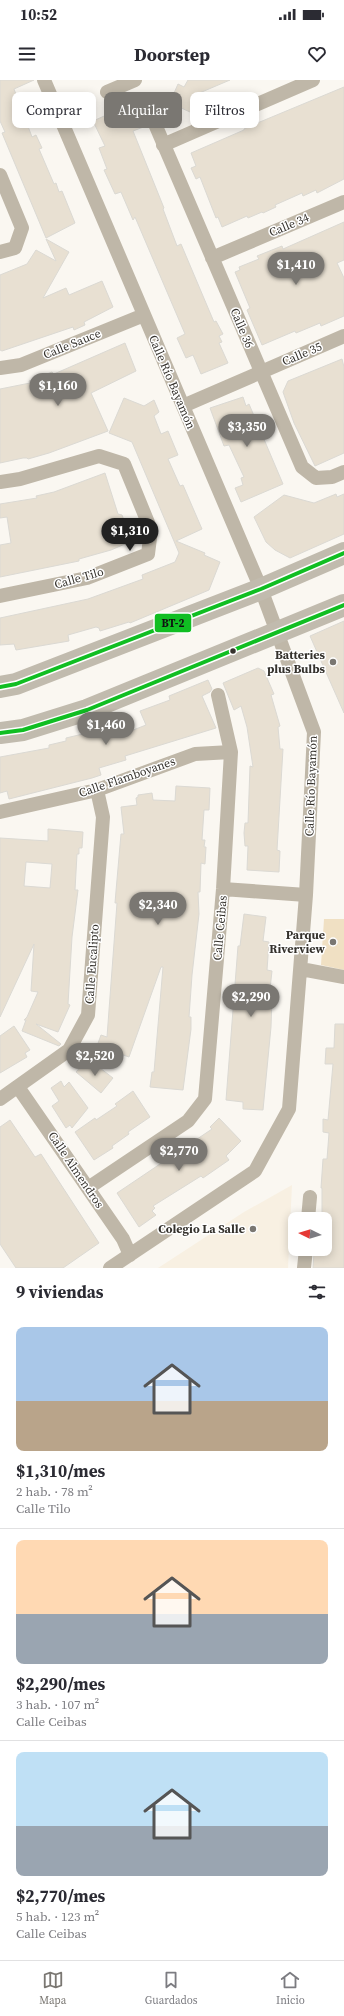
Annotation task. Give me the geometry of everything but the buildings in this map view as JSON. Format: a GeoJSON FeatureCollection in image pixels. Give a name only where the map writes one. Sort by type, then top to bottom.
{"type":"FeatureCollection","features":[{"type":"Feature","properties":{"kind":"main road"},"geometry":{"type":"LineString","coordinates":[[0,687],[16,684],[261,589],[344,553]]}},
{"type":"Feature","properties":{"kind":"main road"},"geometry":{"type":"LineString","coordinates":[[0,732],[22,730],[87,710],[344,605]]}},
{"type":"Feature","properties":{"kind":"street","name":"Calle Río Bayamón"},"geometry":{"type":"LineString","coordinates":[[44,80],[261,589],[314,732],[306,895],[289,1109],[255,1171],[110,1268]]}},
{"type":"Feature","properties":{"kind":"street"},"geometry":{"type":"LineString","coordinates":[[107,92],[135,80]]}},
{"type":"Feature","properties":{"kind":"street"},"geometry":{"type":"LineString","coordinates":[[163,145],[313,80]]}},
{"type":"Feature","properties":{"kind":"street","name":"Calle 36"},"geometry":{"type":"LineString","coordinates":[[156,128],[302,467],[316,478],[332,477],[344,472]]}},
{"type":"Feature","properties":{"kind":"street"},"geometry":{"type":"LineString","coordinates":[[0,176],[22,228],[15,248],[0,252]]}},
{"type":"Feature","properties":{"kind":"street","name":"Calle 34"},"geometry":{"type":"LineString","coordinates":[[212,258],[344,202]]}},
{"type":"Feature","properties":{"kind":"street","name":"Calle Sauce"},"geometry":{"type":"LineString","coordinates":[[0,368],[20,365],[144,315]]}},
{"type":"Feature","properties":{"kind":"street","name":"Calle 35"},"geometry":{"type":"LineString","coordinates":[[183,406],[344,336]]}},
{"type":"Feature","properties":{"kind":"street","name":"Calle Tilo"},"geometry":{"type":"LineString","coordinates":[[0,482],[20,480],[99,456],[124,464],[151,530],[148,554],[87,578],[0,596]]}},
{"type":"Feature","properties":{"kind":"street","name":"Calle Ceibas"},"geometry":{"type":"LineString","coordinates":[[88,1188],[188,1121],[205,1099],[223,889],[231,752],[218,695]]}},
{"type":"Feature","properties":{"kind":"street","name":"Calle Flamboyanes"},"geometry":{"type":"LineString","coordinates":[[0,812],[97,790],[195,754],[231,752]]}},
{"type":"Feature","properties":{"kind":"street","name":"Calle Eucalipto"},"geometry":{"type":"LineString","coordinates":[[0,1099],[69,1050],[88,1015],[104,817],[97,790]]}},
{"type":"Feature","properties":{"kind":"street"},"geometry":{"type":"LineString","coordinates":[[223,889],[306,895]]}},
{"type":"Feature","properties":{"kind":"street"},"geometry":{"type":"LineString","coordinates":[[300,969],[344,976]]}},
{"type":"Feature","properties":{"kind":"street","name":"Calle Almendros"},"geometry":{"type":"LineString","coordinates":[[18,1086],[123,1239],[130,1254]]}},
{"type":"Feature","properties":{"kind":"street"},"geometry":{"type":"LineString","coordinates":[[309,1212],[310,1197]]}},
{"type":"Feature","properties":{"kind":"street"},"geometry":{"type":"LineString","coordinates":[[304,1268],[305,1256]]}},
{"type":"Feature","properties":{"kind":"shaded area","name":"Parque Riverview"},"geometry":{"type":"Polygon","coordinates":[[[324,919],[344,919],[344,970],[321,965],[324,919]]]}},
{"type":"Feature","properties":{"kind":"shaded area","name":"Colegio La Salle"},"geometry":{"type":"Polygon","coordinates":[[[292,1185],[291,1212],[288,1212],[288,1268],[158,1268],[244,1212],[292,1185]]]}},
{"type":"Feature","properties":{"kind":"transit line","name":"BT-2"},"geometry":{"type":"LineString","coordinates":[[0,687],[16,684],[261,589],[344,553]]}},
{"type":"Feature","properties":{"kind":"transit line","name":"BT-2"},"geometry":{"type":"LineString","coordinates":[[0,733],[23,730],[87,710],[344,605]]}},
{"type":"Feature","properties":{"kind":"place","name":"Batteries plus Bulbs"},"geometry":{"type":"Point","coordinates":[333,662]}},
{"type":"Feature","properties":{"kind":"place","name":"Parque Riverview"},"geometry":{"type":"Point","coordinates":[333,942]}},
{"type":"Feature","properties":{"kind":"place","name":"Colegio La Salle"},"geometry":{"type":"Point","coordinates":[253,1229]}}]}
